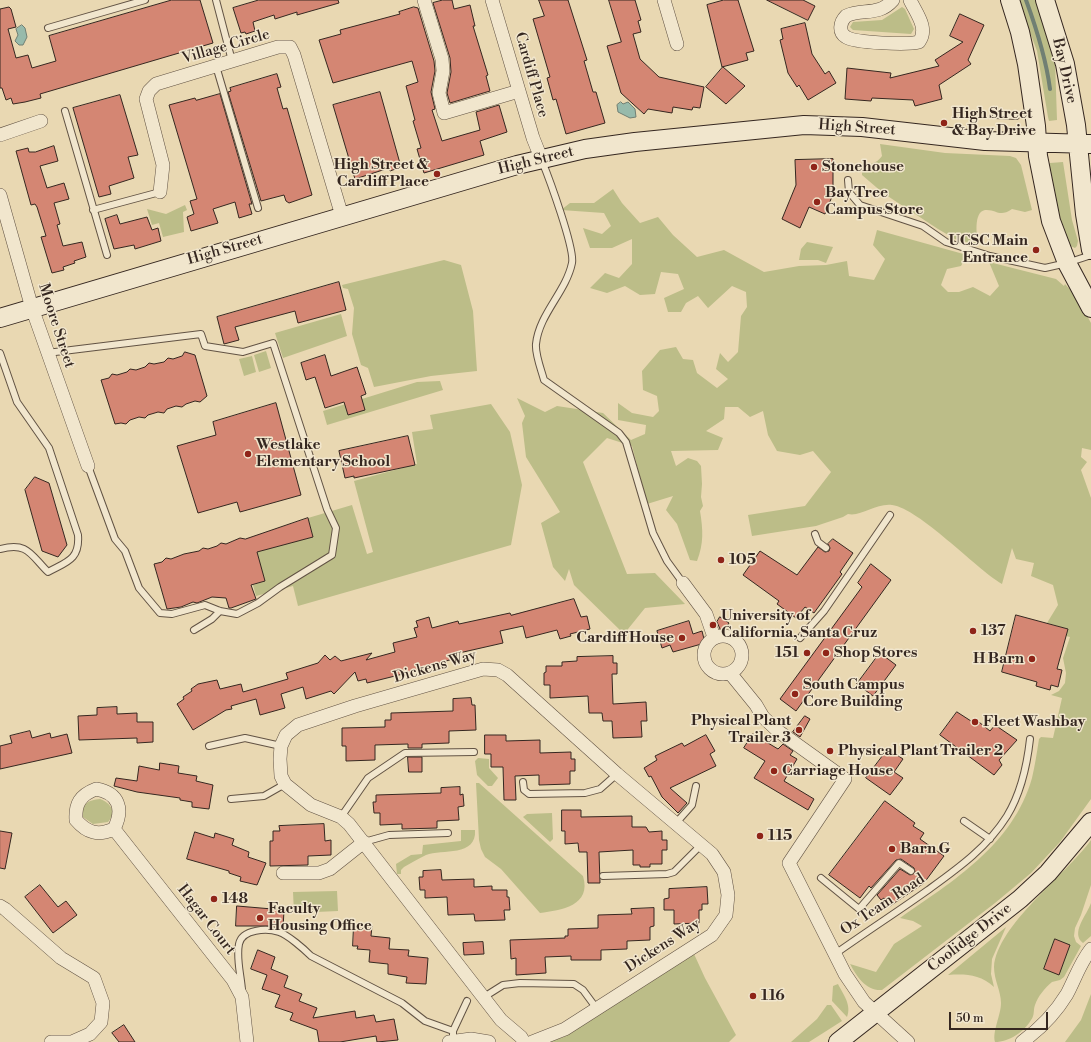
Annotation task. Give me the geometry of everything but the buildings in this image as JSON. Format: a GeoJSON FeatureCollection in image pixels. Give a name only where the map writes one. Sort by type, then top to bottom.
{"type":"FeatureCollection","features":[{"type":"Feature","properties":{"kind":"main road"},"geometry":{"type":"LineString","coordinates":[[1010,0],[1020,32],[1027,64],[1043,187],[1051,221],[1066,264],[1091,308]]}},
{"type":"Feature","properties":{"kind":"main road","name":"Bay Drive"},"geometry":{"type":"LineString","coordinates":[[1045,0],[1065,64],[1085,144]]}},
{"type":"Feature","properties":{"kind":"main road","name":"High Street"},"geometry":{"type":"LineString","coordinates":[[0,318],[541,158],[635,142],[804,125],[862,127],[961,139],[1085,144]]}},
{"type":"Feature","properties":{"kind":"main road"},"geometry":{"type":"LineString","coordinates":[[1085,144],[1085,214],[1091,250]]}},
{"type":"Feature","properties":{"kind":"main road","name":"Coolidge Drive"},"geometry":{"type":"LineString","coordinates":[[838,1042],[1020,899],[1048,873],[1091,822]]}},
{"type":"Feature","properties":{"kind":"street"},"geometry":{"type":"LineString","coordinates":[[424,0],[442,59],[443,70],[439,93],[444,113],[519,91]]}},
{"type":"Feature","properties":{"kind":"street","name":"Cardiff Place"},"geometry":{"type":"LineString","coordinates":[[492,0],[533,138],[541,158]]}},
{"type":"Feature","properties":{"kind":"street"},"geometry":{"type":"LineString","coordinates":[[664,0],[677,44]]}},
{"type":"Feature","properties":{"kind":"street"},"geometry":{"type":"LineString","coordinates":[[893,0],[877,12],[852,13],[846,16],[842,20],[842,32],[846,37],[856,40],[910,44],[919,42],[924,36],[923,27],[910,0]]}},
{"type":"Feature","properties":{"kind":"street","name":"Village Circle"},"geometry":{"type":"LineString","coordinates":[[160,192],[162,165],[146,99],[149,91],[156,84],[278,47],[290,47],[294,55],[342,216]]}},
{"type":"Feature","properties":{"kind":"street"},"geometry":{"type":"LineString","coordinates":[[0,135],[41,122]]}},
{"type":"Feature","properties":{"kind":"street","name":"Moore Street"},"geometry":{"type":"LineString","coordinates":[[0,195],[32,308],[88,466]]}},
{"type":"Feature","properties":{"kind":"street"},"geometry":{"type":"LineString","coordinates":[[683,583],[706,614],[714,637]]}},
{"type":"Feature","properties":{"kind":"street"},"geometry":{"type":"LineString","coordinates":[[724,635],[730,637],[740,645],[742,658],[740,664],[730,673],[724,674],[712,671],[704,661],[704,649],[707,643],[714,637],[724,635]]}},
{"type":"Feature","properties":{"kind":"street","name":"Dickens Way"},"geometry":{"type":"LineString","coordinates":[[281,746],[286,735],[298,725],[355,706],[483,669],[498,670],[507,675],[617,774],[712,854],[724,872],[728,894],[726,915],[712,935],[565,1029],[532,1042]]}},
{"type":"Feature","properties":{"kind":"street"},"geometry":{"type":"LineString","coordinates":[[730,673],[756,705],[763,717],[778,731],[845,779],[789,863],[845,974],[864,1002],[908,1042]]}},
{"type":"Feature","properties":{"kind":"street"},"geometry":{"type":"LineString","coordinates":[[281,746],[281,776],[285,784],[311,805],[341,817],[364,842],[434,935],[501,1020],[521,1037],[524,1042]]}},
{"type":"Feature","properties":{"kind":"street","name":"Hagar Court"},"geometry":{"type":"LineString","coordinates":[[114,829],[233,980],[242,997],[247,1042]]}},
{"type":"Feature","properties":{"kind":"street"},"geometry":{"type":"LineString","coordinates":[[283,873],[319,873],[330,869],[364,842]]}},
{"type":"Feature","properties":{"kind":"street"},"geometry":{"type":"LineString","coordinates":[[0,906],[61,958],[94,978],[103,1003],[101,1022],[90,1034],[72,1042],[51,1042]]}},
{"type":"Feature","properties":{"kind":"street"},"geometry":{"type":"LineString","coordinates":[[1022,1042],[1040,1027],[1060,1004],[1078,968],[1091,950]]}},
{"type":"Feature","properties":{"kind":"street"},"geometry":{"type":"LineString","coordinates":[[452,1038],[471,1038],[489,1042]]}},
{"type":"Feature","properties":{"kind":"lane"},"geometry":{"type":"LineString","coordinates":[[48,28],[145,0]]}},
{"type":"Feature","properties":{"kind":"lane"},"geometry":{"type":"LineString","coordinates":[[216,0],[232,61]]}},
{"type":"Feature","properties":{"kind":"lane"},"geometry":{"type":"LineString","coordinates":[[216,66],[258,208]]}},
{"type":"Feature","properties":{"kind":"lane"},"geometry":{"type":"LineString","coordinates":[[65,112],[93,210],[108,255]]}},
{"type":"Feature","properties":{"kind":"lane"},"geometry":{"type":"LineString","coordinates":[[996,115],[1016,116]]}},
{"type":"Feature","properties":{"kind":"lane"},"geometry":{"type":"LineString","coordinates":[[541,158],[570,242],[573,262],[566,281],[542,324],[536,344],[544,380],[619,433],[626,442],[653,533],[667,561],[683,583]]}},
{"type":"Feature","properties":{"kind":"lane"},"geometry":{"type":"LineString","coordinates":[[848,180],[849,192],[860,205],[923,226],[946,242],[990,256],[1045,268],[1066,264],[1091,255]]}},
{"type":"Feature","properties":{"kind":"lane"},"geometry":{"type":"LineString","coordinates":[[93,210],[160,192]]}},
{"type":"Feature","properties":{"kind":"lane"},"geometry":{"type":"LineString","coordinates":[[47,353],[202,334],[205,346],[243,352],[273,343],[327,509],[336,528],[332,555],[280,587],[258,603],[237,614],[220,611],[206,605],[172,614],[160,613],[139,588],[125,551],[115,539],[88,466]]}},
{"type":"Feature","properties":{"kind":"lane"},"geometry":{"type":"LineString","coordinates":[[0,353],[17,402],[49,448],[78,536],[78,544],[71,560],[48,572],[26,549],[20,546],[13,546],[0,550]]}},
{"type":"Feature","properties":{"kind":"lane"},"geometry":{"type":"LineString","coordinates":[[800,638],[824,611],[890,515]]}},
{"type":"Feature","properties":{"kind":"lane"},"geometry":{"type":"LineString","coordinates":[[815,534],[818,542],[826,548]]}},
{"type":"Feature","properties":{"kind":"lane"},"geometry":{"type":"LineString","coordinates":[[194,630],[212,620],[220,611]]}},
{"type":"Feature","properties":{"kind":"lane"},"geometry":{"type":"LineString","coordinates":[[209,746],[245,738],[281,746]]}},
{"type":"Feature","properties":{"kind":"lane","name":"Ox Team Road"},"geometry":{"type":"LineString","coordinates":[[835,954],[964,865],[990,839],[1007,816],[1020,789],[1027,767],[1030,739]]}},
{"type":"Feature","properties":{"kind":"lane"},"geometry":{"type":"LineString","coordinates":[[341,817],[368,778],[405,753],[474,752]]}},
{"type":"Feature","properties":{"kind":"lane"},"geometry":{"type":"LineString","coordinates":[[523,782],[524,790],[529,794],[585,792],[600,789],[617,774]]}},
{"type":"Feature","properties":{"kind":"lane"},"geometry":{"type":"LineString","coordinates":[[231,799],[264,796],[285,784]]}},
{"type":"Feature","properties":{"kind":"lane"},"geometry":{"type":"LineString","coordinates":[[676,823],[692,805],[696,786]]}},
{"type":"Feature","properties":{"kind":"lane"},"geometry":{"type":"LineString","coordinates":[[964,821],[990,839]]}},
{"type":"Feature","properties":{"kind":"lane"},"geometry":{"type":"LineString","coordinates":[[364,842],[389,835],[448,833]]}},
{"type":"Feature","properties":{"kind":"lane"},"geometry":{"type":"LineString","coordinates":[[602,876],[667,874],[674,872],[701,845]]}},
{"type":"Feature","properties":{"kind":"lane"},"geometry":{"type":"LineString","coordinates":[[822,878],[859,909],[899,863],[911,871]]}},
{"type":"Feature","properties":{"kind":"lane"},"geometry":{"type":"LineString","coordinates":[[242,997],[238,959],[239,943],[247,933],[257,930],[279,932],[304,948],[311,956],[402,1003],[452,1038],[467,1001]]}},
{"type":"Feature","properties":{"kind":"lane"},"geometry":{"type":"LineString","coordinates":[[484,997],[503,985],[520,983],[574,984],[583,990],[597,1009]]}},
{"type":"Feature","properties":{"kind":"green space"},"geometry":{"type":"Polygon","coordinates":[[[1018,0],[1039,0],[1052,55],[1055,61],[1057,120],[1049,121],[1037,51],[1018,0]]]}},
{"type":"Feature","properties":{"kind":"green space"},"geometry":{"type":"Polygon","coordinates":[[[902,7],[905,9],[914,29],[911,34],[853,30],[850,27],[853,22],[882,20],[902,7]]]}},
{"type":"Feature","properties":{"kind":"green space"},"geometry":{"type":"Polygon","coordinates":[[[880,144],[945,153],[1010,156],[1016,158],[1021,165],[1032,210],[1025,212],[1012,209],[1008,212],[1001,213],[985,210],[981,212],[977,220],[978,245],[955,239],[883,193],[862,175],[862,164],[874,163],[882,156],[880,144]]]}},
{"type":"Feature","properties":{"kind":"green space"},"geometry":{"type":"Polygon","coordinates":[[[1063,162],[1072,220],[1078,241],[1075,248],[1068,245],[1060,220],[1049,165],[1050,163],[1063,162]]]}},
{"type":"Feature","properties":{"kind":"green space"},"geometry":{"type":"Polygon","coordinates":[[[613,189],[622,203],[640,223],[658,217],[673,235],[697,257],[724,250],[764,272],[799,266],[826,265],[847,261],[849,276],[874,280],[885,259],[873,245],[877,230],[967,255],[961,266],[947,269],[941,285],[948,292],[959,292],[973,287],[990,296],[999,286],[989,262],[1056,279],[1064,286],[1065,284],[1076,296],[1091,323],[1091,450],[1082,448],[1081,457],[1087,462],[1081,470],[1091,498],[1091,799],[1060,842],[1031,873],[995,903],[882,990],[876,990],[867,986],[859,978],[850,964],[876,972],[894,944],[922,926],[913,921],[900,918],[940,890],[979,859],[996,842],[1011,823],[1023,802],[1032,778],[1039,739],[1041,737],[1053,738],[1062,698],[1051,695],[1059,691],[1065,683],[1066,673],[1063,658],[1070,637],[1066,636],[1068,629],[1047,623],[1058,605],[1053,585],[1031,576],[1034,563],[1016,559],[1012,548],[1002,584],[990,576],[932,527],[904,509],[892,505],[880,506],[858,514],[848,514],[816,526],[752,536],[748,515],[805,506],[831,472],[813,451],[800,455],[777,451],[768,435],[763,411],[750,417],[738,407],[725,407],[724,419],[706,431],[723,438],[718,450],[671,451],[676,466],[688,458],[697,461],[701,466],[701,497],[703,506],[700,511],[702,536],[701,548],[697,561],[690,560],[677,524],[666,510],[673,496],[647,504],[632,446],[607,438],[583,462],[627,574],[655,573],[685,604],[645,608],[624,634],[574,585],[569,569],[565,581],[553,567],[541,523],[560,512],[526,457],[522,423],[525,416],[517,398],[545,412],[557,406],[603,413],[631,440],[645,434],[646,425],[618,420],[618,403],[632,413],[653,417],[659,411],[657,396],[643,390],[642,371],[660,350],[676,347],[683,359],[693,360],[697,373],[717,388],[728,379],[716,369],[720,353],[728,362],[738,352],[741,316],[747,307],[746,292],[732,286],[708,308],[698,296],[686,303],[681,312],[668,312],[664,298],[684,289],[678,274],[661,272],[655,294],[640,295],[625,286],[607,293],[590,288],[605,273],[619,278],[632,264],[632,239],[612,248],[590,248],[583,228],[602,234],[611,226],[604,213],[561,210],[570,203],[594,203],[613,189]]]}},
{"type":"Feature","properties":{"kind":"green space"},"geometry":{"type":"Polygon","coordinates":[[[185,205],[187,210],[183,212],[184,232],[163,237],[159,223],[152,225],[147,209],[166,214],[185,205]]]}},
{"type":"Feature","properties":{"kind":"green space"},"geometry":{"type":"Polygon","coordinates":[[[807,242],[833,247],[826,263],[818,260],[799,260],[801,249],[807,242]]]}},
{"type":"Feature","properties":{"kind":"green space"},"geometry":{"type":"Polygon","coordinates":[[[444,260],[461,265],[473,311],[477,371],[431,376],[374,387],[368,368],[361,365],[352,334],[354,308],[348,289],[343,288],[342,285],[444,260]]]}},
{"type":"Feature","properties":{"kind":"green space"},"geometry":{"type":"Polygon","coordinates":[[[341,314],[347,336],[283,358],[275,333],[341,314]]]}},
{"type":"Feature","properties":{"kind":"green space"},"geometry":{"type":"Polygon","coordinates":[[[266,351],[271,368],[259,372],[254,355],[266,351]]]}},
{"type":"Feature","properties":{"kind":"green space"},"geometry":{"type":"Polygon","coordinates":[[[252,356],[256,372],[244,376],[239,359],[252,356]]]}},
{"type":"Feature","properties":{"kind":"green space"},"geometry":{"type":"Polygon","coordinates":[[[440,381],[443,390],[327,425],[323,411],[417,382],[440,381]]]}},
{"type":"Feature","properties":{"kind":"green space"},"geometry":{"type":"Polygon","coordinates":[[[491,404],[510,432],[522,485],[511,545],[298,606],[293,586],[256,596],[253,585],[265,581],[256,552],[313,537],[308,518],[352,505],[367,554],[373,552],[354,481],[417,464],[412,432],[433,429],[430,415],[491,404]]]}},
{"type":"Feature","properties":{"kind":"green space"},"geometry":{"type":"Polygon","coordinates":[[[478,758],[489,759],[489,768],[498,778],[492,786],[488,786],[477,775],[475,761],[478,758]]]}},
{"type":"Feature","properties":{"kind":"green space"},"geometry":{"type":"Polygon","coordinates":[[[476,783],[479,783],[583,876],[585,886],[583,894],[579,900],[573,905],[565,908],[540,913],[501,869],[485,857],[479,840],[476,783]]]}},
{"type":"Feature","properties":{"kind":"green space"},"geometry":{"type":"Polygon","coordinates":[[[100,799],[110,805],[112,808],[112,815],[108,822],[93,824],[83,817],[83,809],[86,804],[92,800],[100,799]]]}},
{"type":"Feature","properties":{"kind":"green space"},"geometry":{"type":"Polygon","coordinates":[[[552,813],[553,839],[550,842],[523,817],[527,814],[552,813]]]}},
{"type":"Feature","properties":{"kind":"green space"},"geometry":{"type":"Polygon","coordinates":[[[461,830],[475,830],[474,839],[465,848],[426,855],[404,867],[401,870],[401,874],[397,874],[396,864],[411,855],[422,854],[423,845],[461,841],[461,830]]]}},
{"type":"Feature","properties":{"kind":"green space"},"geometry":{"type":"Polygon","coordinates":[[[1091,840],[1091,885],[1075,928],[1074,936],[1076,942],[1081,946],[1064,977],[1060,980],[1052,982],[1040,995],[1036,1002],[1032,1018],[1028,1024],[1016,1036],[1000,1042],[995,1042],[994,1038],[1001,1003],[994,967],[998,951],[1007,934],[1019,918],[1091,840]]]}},
{"type":"Feature","properties":{"kind":"green space"},"geometry":{"type":"Polygon","coordinates":[[[337,891],[338,911],[294,913],[293,892],[337,891]]]}},
{"type":"Feature","properties":{"kind":"green space"},"geometry":{"type":"Polygon","coordinates":[[[1091,903],[1091,936],[1083,943],[1079,939],[1079,929],[1091,903]]]}},
{"type":"Feature","properties":{"kind":"green space"},"geometry":{"type":"Polygon","coordinates":[[[1006,927],[992,959],[991,974],[994,987],[978,977],[948,975],[1006,927]]]}},
{"type":"Feature","properties":{"kind":"green space"},"geometry":{"type":"Polygon","coordinates":[[[694,954],[705,978],[736,1035],[729,1042],[547,1042],[564,1037],[694,954]]]}},
{"type":"Feature","properties":{"kind":"green space"},"geometry":{"type":"Polygon","coordinates":[[[838,984],[848,1004],[847,1017],[832,1001],[833,986],[838,984]]]}},
{"type":"Feature","properties":{"kind":"green space"},"geometry":{"type":"Polygon","coordinates":[[[1091,994],[1091,1042],[1065,1042],[1081,1020],[1091,994]]]}},
{"type":"Feature","properties":{"kind":"green space"},"geometry":{"type":"Polygon","coordinates":[[[827,1005],[831,1005],[842,1021],[809,1042],[791,1042],[817,1019],[827,1005]]]}},
{"type":"Feature","properties":{"kind":"shaded area"},"geometry":{"type":"Polygon","coordinates":[[[22,25],[25,28],[27,37],[23,45],[19,45],[15,41],[18,35],[16,29],[22,25]]]}},
{"type":"Feature","properties":{"kind":"shaded area"},"geometry":{"type":"Polygon","coordinates":[[[621,102],[623,104],[628,102],[635,109],[636,117],[630,118],[618,112],[617,105],[621,102]]]}},
{"type":"Feature","properties":{"kind":"waterway"},"geometry":{"type":"LineString","coordinates":[[1026,0],[1041,44],[1050,89]]}},
{"type":"Feature","properties":{"kind":"place","name":"High Street & Bay Drive"},"geometry":{"type":"Point","coordinates":[944,123]}},
{"type":"Feature","properties":{"kind":"place","name":"Stonehouse"},"geometry":{"type":"Point","coordinates":[814,167]}},
{"type":"Feature","properties":{"kind":"place","name":"High Street & Cardiff Place"},"geometry":{"type":"Point","coordinates":[437,174]}},
{"type":"Feature","properties":{"kind":"place","name":"Bay Tree Campus Store"},"geometry":{"type":"Point","coordinates":[817,202]}},
{"type":"Feature","properties":{"kind":"place","name":"UCSC Main Entrance"},"geometry":{"type":"Point","coordinates":[1036,250]}},
{"type":"Feature","properties":{"kind":"place","name":"Westlake Elementary School"},"geometry":{"type":"Point","coordinates":[248,454]}},
{"type":"Feature","properties":{"kind":"place","name":"105"},"geometry":{"type":"Point","coordinates":[721,560]}},
{"type":"Feature","properties":{"kind":"place","name":"University of California, Santa Cruz"},"geometry":{"type":"Point","coordinates":[713,625]}},
{"type":"Feature","properties":{"kind":"place","name":"137"},"geometry":{"type":"Point","coordinates":[973,631]}},
{"type":"Feature","properties":{"kind":"place","name":"Cardiff House"},"geometry":{"type":"Point","coordinates":[682,638]}},
{"type":"Feature","properties":{"kind":"place","name":"151"},"geometry":{"type":"Point","coordinates":[807,653]}},
{"type":"Feature","properties":{"kind":"place","name":"Shop Stores"},"geometry":{"type":"Point","coordinates":[826,653]}},
{"type":"Feature","properties":{"kind":"place","name":"H Barn"},"geometry":{"type":"Point","coordinates":[1032,659]}},
{"type":"Feature","properties":{"kind":"place","name":"South Campus Core Building"},"geometry":{"type":"Point","coordinates":[795,694]}},
{"type":"Feature","properties":{"kind":"place","name":"Fleet Washbay"},"geometry":{"type":"Point","coordinates":[975,722]}},
{"type":"Feature","properties":{"kind":"place","name":"Physical Plant Trailer 3"},"geometry":{"type":"Point","coordinates":[799,730]}},
{"type":"Feature","properties":{"kind":"place","name":"Physical Plant Trailer 2"},"geometry":{"type":"Point","coordinates":[830,751]}},
{"type":"Feature","properties":{"kind":"place","name":"Carriage House"},"geometry":{"type":"Point","coordinates":[774,771]}},
{"type":"Feature","properties":{"kind":"place","name":"115"},"geometry":{"type":"Point","coordinates":[760,836]}},
{"type":"Feature","properties":{"kind":"place","name":"Barn G"},"geometry":{"type":"Point","coordinates":[892,849]}},
{"type":"Feature","properties":{"kind":"place","name":"148"},"geometry":{"type":"Point","coordinates":[214,899]}},
{"type":"Feature","properties":{"kind":"place","name":"Faculty Housing Office"},"geometry":{"type":"Point","coordinates":[260,918]}},
{"type":"Feature","properties":{"kind":"place","name":"116"},"geometry":{"type":"Point","coordinates":[753,996]}}]}
